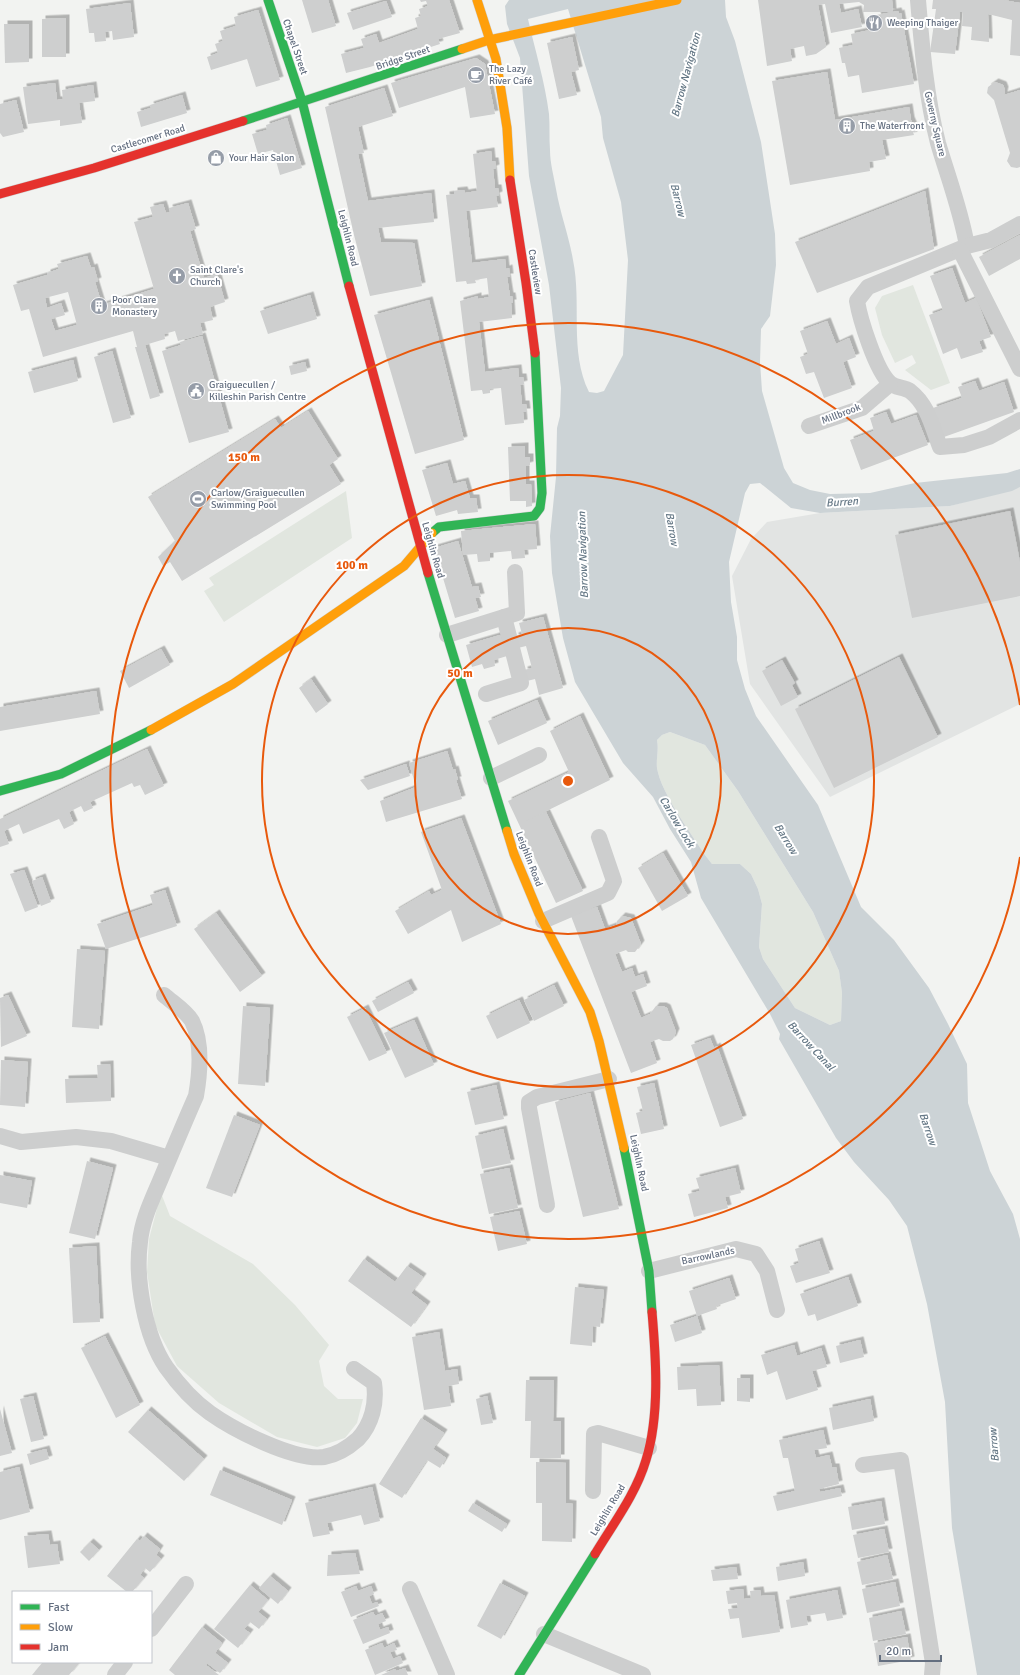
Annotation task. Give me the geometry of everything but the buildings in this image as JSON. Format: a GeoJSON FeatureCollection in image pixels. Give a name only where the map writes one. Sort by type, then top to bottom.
{"type":"FeatureCollection","features":[{"type":"Feature","properties":{"kind":"street","name":"Chapel Street"},"geometry":{"type":"LineString","coordinates":[[268,0],[302,101]]}},
{"type":"Feature","properties":{"kind":"street","name":"Castleview"},"geometry":{"type":"LineString","coordinates":[[420,548],[428,536],[439,527],[536,512],[542,493],[536,364],[526,283],[510,187],[507,128],[496,59],[477,0]]}},
{"type":"Feature","properties":{"kind":"street","name":"Bridge Street"},"geometry":{"type":"LineString","coordinates":[[302,101],[489,40],[677,0]]}},
{"type":"Feature","properties":{"kind":"street","name":"Governy Square"},"geometry":{"type":"LineString","coordinates":[[918,0],[927,93],[938,142],[964,230],[964,248],[1020,369]]}},
{"type":"Feature","properties":{"kind":"street","name":"Castlecomer Road"},"geometry":{"type":"LineString","coordinates":[[0,194],[101,166],[302,101]]}},
{"type":"Feature","properties":{"kind":"street","name":"Leighlin Road"},"geometry":{"type":"LineString","coordinates":[[302,101],[341,255],[420,548],[514,854],[543,921],[590,1012],[609,1079],[633,1185],[649,1271],[655,1343],[655,1393],[649,1448],[646,1461],[631,1496],[519,1675]]}},
{"type":"Feature","properties":{"kind":"street"},"geometry":{"type":"LineString","coordinates":[[1020,224],[990,240],[964,248],[868,287],[857,301],[859,315],[879,367],[890,384],[909,390],[926,409],[940,447],[964,445],[989,437],[1020,420]]}},
{"type":"Feature","properties":{"kind":"street","name":"Millbrook"},"geometry":{"type":"LineString","coordinates":[[809,426],[862,408],[890,384]]}},
{"type":"Feature","properties":{"kind":"street"},"geometry":{"type":"LineString","coordinates":[[0,791],[61,774],[136,739],[233,684],[404,566],[420,548]]}},
{"type":"Feature","properties":{"kind":"street"},"geometry":{"type":"LineString","coordinates":[[447,634],[518,613],[515,572]]}},
{"type":"Feature","properties":{"kind":"street"},"geometry":{"type":"LineString","coordinates":[[486,694],[521,683],[504,617]]}},
{"type":"Feature","properties":{"kind":"street"},"geometry":{"type":"LineString","coordinates":[[491,778],[539,755]]}},
{"type":"Feature","properties":{"kind":"street"},"geometry":{"type":"LineString","coordinates":[[543,921],[608,893],[614,881],[599,837]]}},
{"type":"Feature","properties":{"kind":"street"},"geometry":{"type":"LineString","coordinates":[[164,995],[192,1021],[198,1042],[200,1077],[196,1096],[146,1214],[140,1242],[138,1268],[142,1299],[153,1342],[166,1366],[186,1392],[209,1413],[244,1434],[277,1448],[304,1456],[323,1457],[351,1446],[362,1435],[372,1417],[376,1395],[374,1383],[354,1368]]}},
{"type":"Feature","properties":{"kind":"street"},"geometry":{"type":"LineString","coordinates":[[547,1205],[529,1102],[537,1097],[609,1079]]}},
{"type":"Feature","properties":{"kind":"street"},"geometry":{"type":"LineString","coordinates":[[0,1136],[21,1142],[76,1137],[111,1141],[170,1158]]}},
{"type":"Feature","properties":{"kind":"street","name":"Barrowlands"},"geometry":{"type":"LineString","coordinates":[[649,1271],[736,1249],[756,1254],[767,1271],[777,1310]]}},
{"type":"Feature","properties":{"kind":"street"},"geometry":{"type":"LineString","coordinates":[[594,1491],[594,1434],[598,1433],[649,1448]]}},
{"type":"Feature","properties":{"kind":"street"},"geometry":{"type":"LineString","coordinates":[[863,1465],[901,1460],[933,1663],[932,1675]]}},
{"type":"Feature","properties":{"kind":"street"},"geometry":{"type":"LineString","coordinates":[[152,1628],[186,1584]]}},
{"type":"Feature","properties":{"kind":"street"},"geometry":{"type":"LineString","coordinates":[[410,1589],[447,1675]]}},
{"type":"Feature","properties":{"kind":"street"},"geometry":{"type":"LineString","coordinates":[[544,1634],[643,1675]]}},
{"type":"Feature","properties":{"kind":"street"},"geometry":{"type":"LineString","coordinates":[[115,1675],[124,1663]]}},
{"type":"Feature","properties":{"kind":"shaded area"},"geometry":{"type":"Polygon","coordinates":[[[913,285],[950,383],[931,390],[905,370],[916,363],[912,355],[895,363],[882,335],[875,308],[882,296],[913,285]]]}},
{"type":"Feature","properties":{"kind":"shaded area"},"geometry":{"type":"Polygon","coordinates":[[[1020,487],[1020,704],[830,797],[750,684],[732,576],[751,539],[767,522],[820,513],[950,506],[1020,487]]]}},
{"type":"Feature","properties":{"kind":"shaded area"},"geometry":{"type":"Polygon","coordinates":[[[346,491],[352,538],[224,622],[204,591],[214,585],[209,578],[346,491]]]}},
{"type":"Feature","properties":{"kind":"shaded area"},"geometry":{"type":"Polygon","coordinates":[[[670,732],[705,745],[738,791],[813,912],[839,971],[842,993],[841,1021],[830,1025],[795,1008],[763,959],[759,947],[762,904],[758,889],[751,874],[740,864],[712,864],[677,813],[664,789],[657,768],[657,740],[662,735],[670,732]]]}},
{"type":"Feature","properties":{"kind":"shaded area"},"geometry":{"type":"Polygon","coordinates":[[[161,1193],[170,1216],[253,1264],[295,1305],[329,1345],[319,1361],[324,1386],[338,1399],[363,1399],[357,1423],[345,1438],[317,1447],[277,1437],[219,1403],[177,1366],[155,1325],[147,1272],[149,1239],[161,1193]]]}},
{"type":"Feature","properties":{"kind":"water"},"geometry":{"type":"Polygon","coordinates":[[[509,0],[725,0],[726,17],[735,41],[761,142],[775,234],[776,265],[770,316],[761,329],[760,362],[762,391],[784,468],[793,483],[810,490],[830,494],[870,493],[915,483],[1007,473],[1020,469],[1020,487],[1012,491],[950,506],[820,513],[791,508],[760,483],[750,484],[745,493],[729,562],[731,602],[737,637],[737,660],[745,689],[756,716],[818,805],[861,907],[894,940],[929,988],[948,1024],[967,1064],[968,1103],[990,1171],[1013,1214],[1020,1239],[1020,1675],[977,1675],[952,1528],[945,1402],[927,1304],[907,1226],[889,1200],[854,1162],[836,1138],[779,1039],[780,1034],[770,1014],[701,898],[691,862],[670,829],[653,797],[623,763],[575,682],[563,638],[552,573],[550,536],[556,477],[557,428],[560,416],[561,388],[549,285],[529,176],[520,58],[507,24],[505,6],[509,0]],[[568,9],[528,19],[547,102],[552,170],[573,260],[579,360],[589,392],[597,393],[604,391],[623,355],[628,260],[621,202],[603,138],[601,117],[568,9]],[[670,732],[662,735],[657,740],[657,768],[664,789],[677,813],[712,864],[740,864],[751,874],[758,889],[762,904],[759,947],[763,959],[795,1008],[830,1025],[841,1021],[842,993],[839,971],[813,912],[738,791],[705,745],[670,732]]]}},
{"type":"Feature","properties":{"kind":"traffic: fast"},"geometry":{"type":"LineString","coordinates":[[268,0],[302,101],[349,286]]}},
{"type":"Feature","properties":{"kind":"traffic: fast"},"geometry":{"type":"LineString","coordinates":[[243,121],[462,49]]}},
{"type":"Feature","properties":{"kind":"traffic: fast"},"geometry":{"type":"LineString","coordinates":[[432,533],[439,527],[534,516],[540,508],[542,493],[535,353]]}},
{"type":"Feature","properties":{"kind":"traffic: fast"},"geometry":{"type":"LineString","coordinates":[[428,573],[507,831]]}},
{"type":"Feature","properties":{"kind":"traffic: fast"},"geometry":{"type":"LineString","coordinates":[[0,791],[61,774],[151,730]]}},
{"type":"Feature","properties":{"kind":"traffic: fast"},"geometry":{"type":"LineString","coordinates":[[624,1148],[649,1271],[652,1312]]}},
{"type":"Feature","properties":{"kind":"traffic: fast"},"geometry":{"type":"LineString","coordinates":[[519,1675],[595,1554]]}},
{"type":"Feature","properties":{"kind":"traffic: slow"},"geometry":{"type":"LineString","coordinates":[[477,0],[496,59],[507,128],[510,180]]}},
{"type":"Feature","properties":{"kind":"traffic: slow"},"geometry":{"type":"LineString","coordinates":[[462,49],[489,40],[677,0]]}},
{"type":"Feature","properties":{"kind":"traffic: slow"},"geometry":{"type":"LineString","coordinates":[[151,730],[233,684],[404,566],[432,533]]}},
{"type":"Feature","properties":{"kind":"traffic: slow"},"geometry":{"type":"LineString","coordinates":[[507,831],[514,854],[539,914],[590,1012],[599,1041],[624,1148]]}},
{"type":"Feature","properties":{"kind":"traffic: jam"},"geometry":{"type":"LineString","coordinates":[[0,194],[94,168],[243,121]]}},
{"type":"Feature","properties":{"kind":"traffic: jam"},"geometry":{"type":"LineString","coordinates":[[510,180],[535,353]]}},
{"type":"Feature","properties":{"kind":"traffic: jam"},"geometry":{"type":"LineString","coordinates":[[349,286],[428,573]]}},
{"type":"Feature","properties":{"kind":"traffic: jam"},"geometry":{"type":"LineString","coordinates":[[595,1554],[630,1497],[642,1473],[646,1460],[653,1424],[656,1386],[652,1312]]}},
{"type":"Feature","properties":{"kind":"place","name":"Weeping Thaiger"},"geometry":{"type":"Point","coordinates":[874,23]}},
{"type":"Feature","properties":{"kind":"place","name":"The Lazy River Café"},"geometry":{"type":"Point","coordinates":[476,75]}},
{"type":"Feature","properties":{"kind":"place","name":"The Waterfront"},"geometry":{"type":"Point","coordinates":[847,126]}},
{"type":"Feature","properties":{"kind":"place","name":"Your Hair Salon"},"geometry":{"type":"Point","coordinates":[216,158]}},
{"type":"Feature","properties":{"kind":"place","name":"Saint Clare's Church"},"geometry":{"type":"Point","coordinates":[177,276]}},
{"type":"Feature","properties":{"kind":"place","name":"Poor Clare Monastery"},"geometry":{"type":"Point","coordinates":[99,306]}},
{"type":"Feature","properties":{"kind":"place","name":"Graiguecullen / Killeshin Parish Centre"},"geometry":{"type":"Point","coordinates":[196,391]}},
{"type":"Feature","properties":{"kind":"place","name":"Carlow/Graiguecullen Swimming Pool"},"geometry":{"type":"Point","coordinates":[198,499]}},
{"type":"Feature","properties":{"kind":"water label","name":"Barrow Navigation"},"geometry":{"type":"Point","coordinates":[686,75]}},
{"type":"Feature","properties":{"kind":"water label","name":"Barrow"},"geometry":{"type":"Point","coordinates":[678,200]}},
{"type":"Feature","properties":{"kind":"water label","name":"Burren"},"geometry":{"type":"Point","coordinates":[842,502]}},
{"type":"Feature","properties":{"kind":"water label","name":"Barrow"},"geometry":{"type":"Point","coordinates":[672,529]}},
{"type":"Feature","properties":{"kind":"water label","name":"Barrow Navigation"},"geometry":{"type":"Point","coordinates":[583,555]}},
{"type":"Feature","properties":{"kind":"water label","name":"Carlow Lock"},"geometry":{"type":"Point","coordinates":[677,822]}},
{"type":"Feature","properties":{"kind":"water label","name":"Barrow"},"geometry":{"type":"Point","coordinates":[786,839]}},
{"type":"Feature","properties":{"kind":"water label","name":"Barrow Canal"},"geometry":{"type":"Point","coordinates":[811,1046]}},
{"type":"Feature","properties":{"kind":"water label","name":"Barrow"},"geometry":{"type":"Point","coordinates":[928,1129]}},
{"type":"Feature","properties":{"kind":"water label","name":"Barrow"},"geometry":{"type":"Point","coordinates":[994,1445]}}]}
